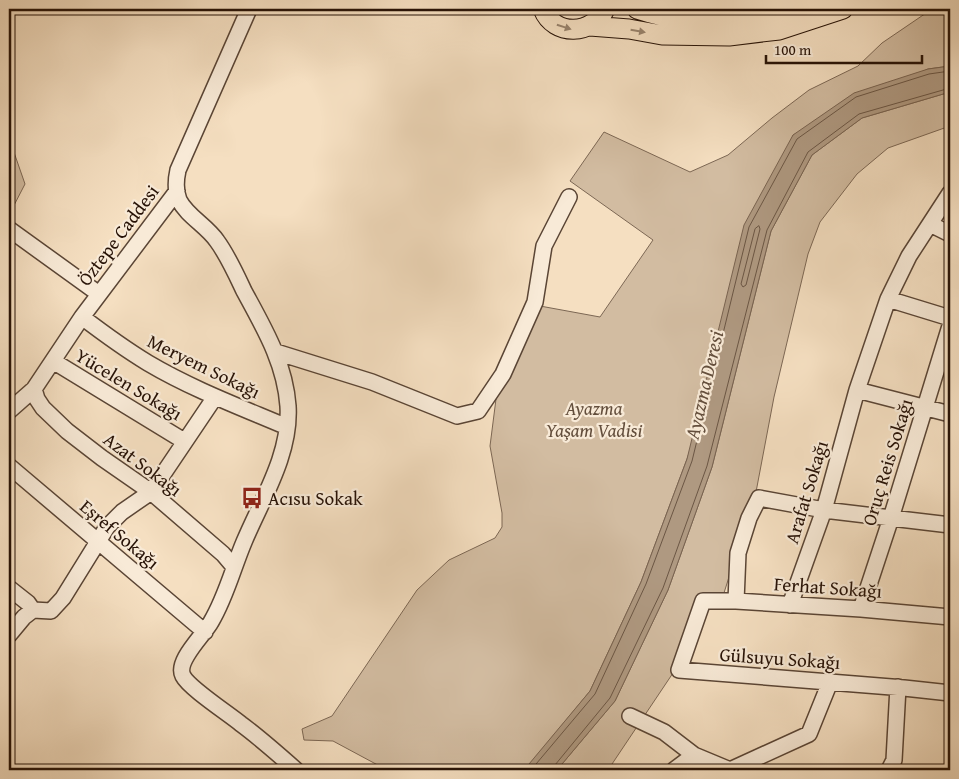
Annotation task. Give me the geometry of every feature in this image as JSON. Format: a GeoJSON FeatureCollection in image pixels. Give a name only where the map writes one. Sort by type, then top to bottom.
{"type":"FeatureCollection","features":[{"type":"Feature","properties":{"kind":"main road"},"geometry":{"type":"LineString","coordinates":[[541,10],[551,21],[560,27],[569,30],[579,30],[590,26],[598,20],[605,9]]}},
{"type":"Feature","properties":{"kind":"main road"},"geometry":{"type":"LineString","coordinates":[[637,9],[657,16],[709,23],[758,20],[799,9]]}},
{"type":"Feature","properties":{"kind":"main road"},"geometry":{"type":"LineString","coordinates":[[590,26],[629,29],[662,35],[728,36],[779,30],[842,9]]}},
{"type":"Feature","properties":{"kind":"street","name":"Öztepe Caddesi"},"geometry":{"type":"LineString","coordinates":[[9,411],[34,389],[82,317],[176,191],[178,170],[249,9]]}},
{"type":"Feature","properties":{"kind":"street"},"geometry":{"type":"LineString","coordinates":[[176,191],[179,200],[208,229],[224,251],[276,352],[287,392],[287,427],[281,456],[234,566],[218,610],[205,632],[182,663],[181,672],[183,678],[188,683],[243,725],[296,770]]}},
{"type":"Feature","properties":{"kind":"street","name":"Arafat Sokağı"},"geometry":{"type":"LineString","coordinates":[[790,605],[824,510],[857,390],[888,299],[909,256],[950,192]]}},
{"type":"Feature","properties":{"kind":"street"},"geometry":{"type":"LineString","coordinates":[[276,352],[372,382],[457,416],[478,411],[503,374],[535,302],[544,246],[569,197]]}},
{"type":"Feature","properties":{"kind":"street"},"geometry":{"type":"LineString","coordinates":[[930,224],[950,234]]}},
{"type":"Feature","properties":{"kind":"street"},"geometry":{"type":"LineString","coordinates":[[9,229],[99,294]]}},
{"type":"Feature","properties":{"kind":"street"},"geometry":{"type":"LineString","coordinates":[[888,299],[950,318]]}},
{"type":"Feature","properties":{"kind":"street","name":"Meryem Sokağı"},"geometry":{"type":"LineString","coordinates":[[82,317],[147,363],[215,397],[287,427]]}},
{"type":"Feature","properties":{"kind":"street","name":"Oruç Reis Sokağı"},"geometry":{"type":"LineString","coordinates":[[861,609],[950,326]]}},
{"type":"Feature","properties":{"kind":"street","name":"Yücelen Sokağı"},"geometry":{"type":"LineString","coordinates":[[53,361],[184,441]]}},
{"type":"Feature","properties":{"kind":"street","name":"Azat Sokağı"},"geometry":{"type":"LineString","coordinates":[[34,389],[37,399],[43,408],[67,431],[151,492],[223,554],[234,566]]}},
{"type":"Feature","properties":{"kind":"street"},"geometry":{"type":"LineString","coordinates":[[857,390],[950,414]]}},
{"type":"Feature","properties":{"kind":"street"},"geometry":{"type":"LineString","coordinates":[[9,636],[24,617],[33,610],[51,611],[63,598],[113,519],[151,492],[215,397]]}},
{"type":"Feature","properties":{"kind":"street","name":"Eşref Sokağı"},"geometry":{"type":"LineString","coordinates":[[9,466],[205,632]]}},
{"type":"Feature","properties":{"kind":"street"},"geometry":{"type":"LineString","coordinates":[[736,601],[738,553],[749,518],[759,498],[824,510],[950,524]]}},
{"type":"Feature","properties":{"kind":"street"},"geometry":{"type":"LineString","coordinates":[[9,588],[28,603],[33,610]]}},
{"type":"Feature","properties":{"kind":"street","name":"Ferhat Sokağı"},"geometry":{"type":"LineString","coordinates":[[703,601],[736,601],[861,609],[950,617]]}},
{"type":"Feature","properties":{"kind":"street","name":"Gülsuyu Sokağı"},"geometry":{"type":"LineString","coordinates":[[703,601],[679,670],[898,687],[950,693]]}},
{"type":"Feature","properties":{"kind":"street"},"geometry":{"type":"LineString","coordinates":[[630,716],[664,732],[694,755],[730,770],[809,734],[830,682]]}},
{"type":"Feature","properties":{"kind":"street"},"geometry":{"type":"LineString","coordinates":[[889,770],[894,760],[898,687]]}},
{"type":"Feature","properties":{"kind":"street"},"geometry":{"type":"LineString","coordinates":[[674,770],[694,755]]}},
{"type":"Feature","properties":{"kind":"green space","name":"Ayazma Yaşam Vadisi"},"geometry":{"type":"Polygon","coordinates":[[[932,9],[950,9],[950,66],[928,69],[793,135],[687,459],[641,582],[590,691],[525,770],[387,770],[333,741],[304,740],[302,729],[332,716],[417,590],[449,560],[495,538],[502,527],[502,513],[490,446],[496,399],[503,374],[540,306],[600,317],[653,240],[570,181],[604,132],[690,172],[728,155],[809,90],[858,66],[882,43],[932,9]]]}},
{"type":"Feature","properties":{"kind":"green space"},"geometry":{"type":"Polygon","coordinates":[[[950,92],[950,126],[888,148],[857,174],[820,222],[808,254],[774,397],[756,492],[723,596],[701,596],[675,670],[608,770],[557,770],[615,701],[668,590],[712,467],[771,231],[812,155],[862,118],[950,92]]]}},
{"type":"Feature","properties":{"kind":"green space"},"geometry":{"type":"Polygon","coordinates":[[[9,138],[25,184],[9,215],[9,138]]]}},
{"type":"Feature","properties":{"kind":"water"},"geometry":{"type":"Polygon","coordinates":[[[950,66],[950,92],[862,118],[812,155],[771,231],[712,467],[668,590],[615,701],[557,770],[524,770],[590,691],[641,582],[687,459],[744,225],[793,135],[854,93],[928,69],[950,66]]]}},
{"type":"Feature","properties":{"kind":"place","name":"Acısu Sokak"},"geometry":{"type":"Point","coordinates":[252,498]}},
{"type":"Feature","properties":{"kind":"water label","name":"Ayazma Deresi"},"geometry":{"type":"Point","coordinates":[704,385]}}]}
